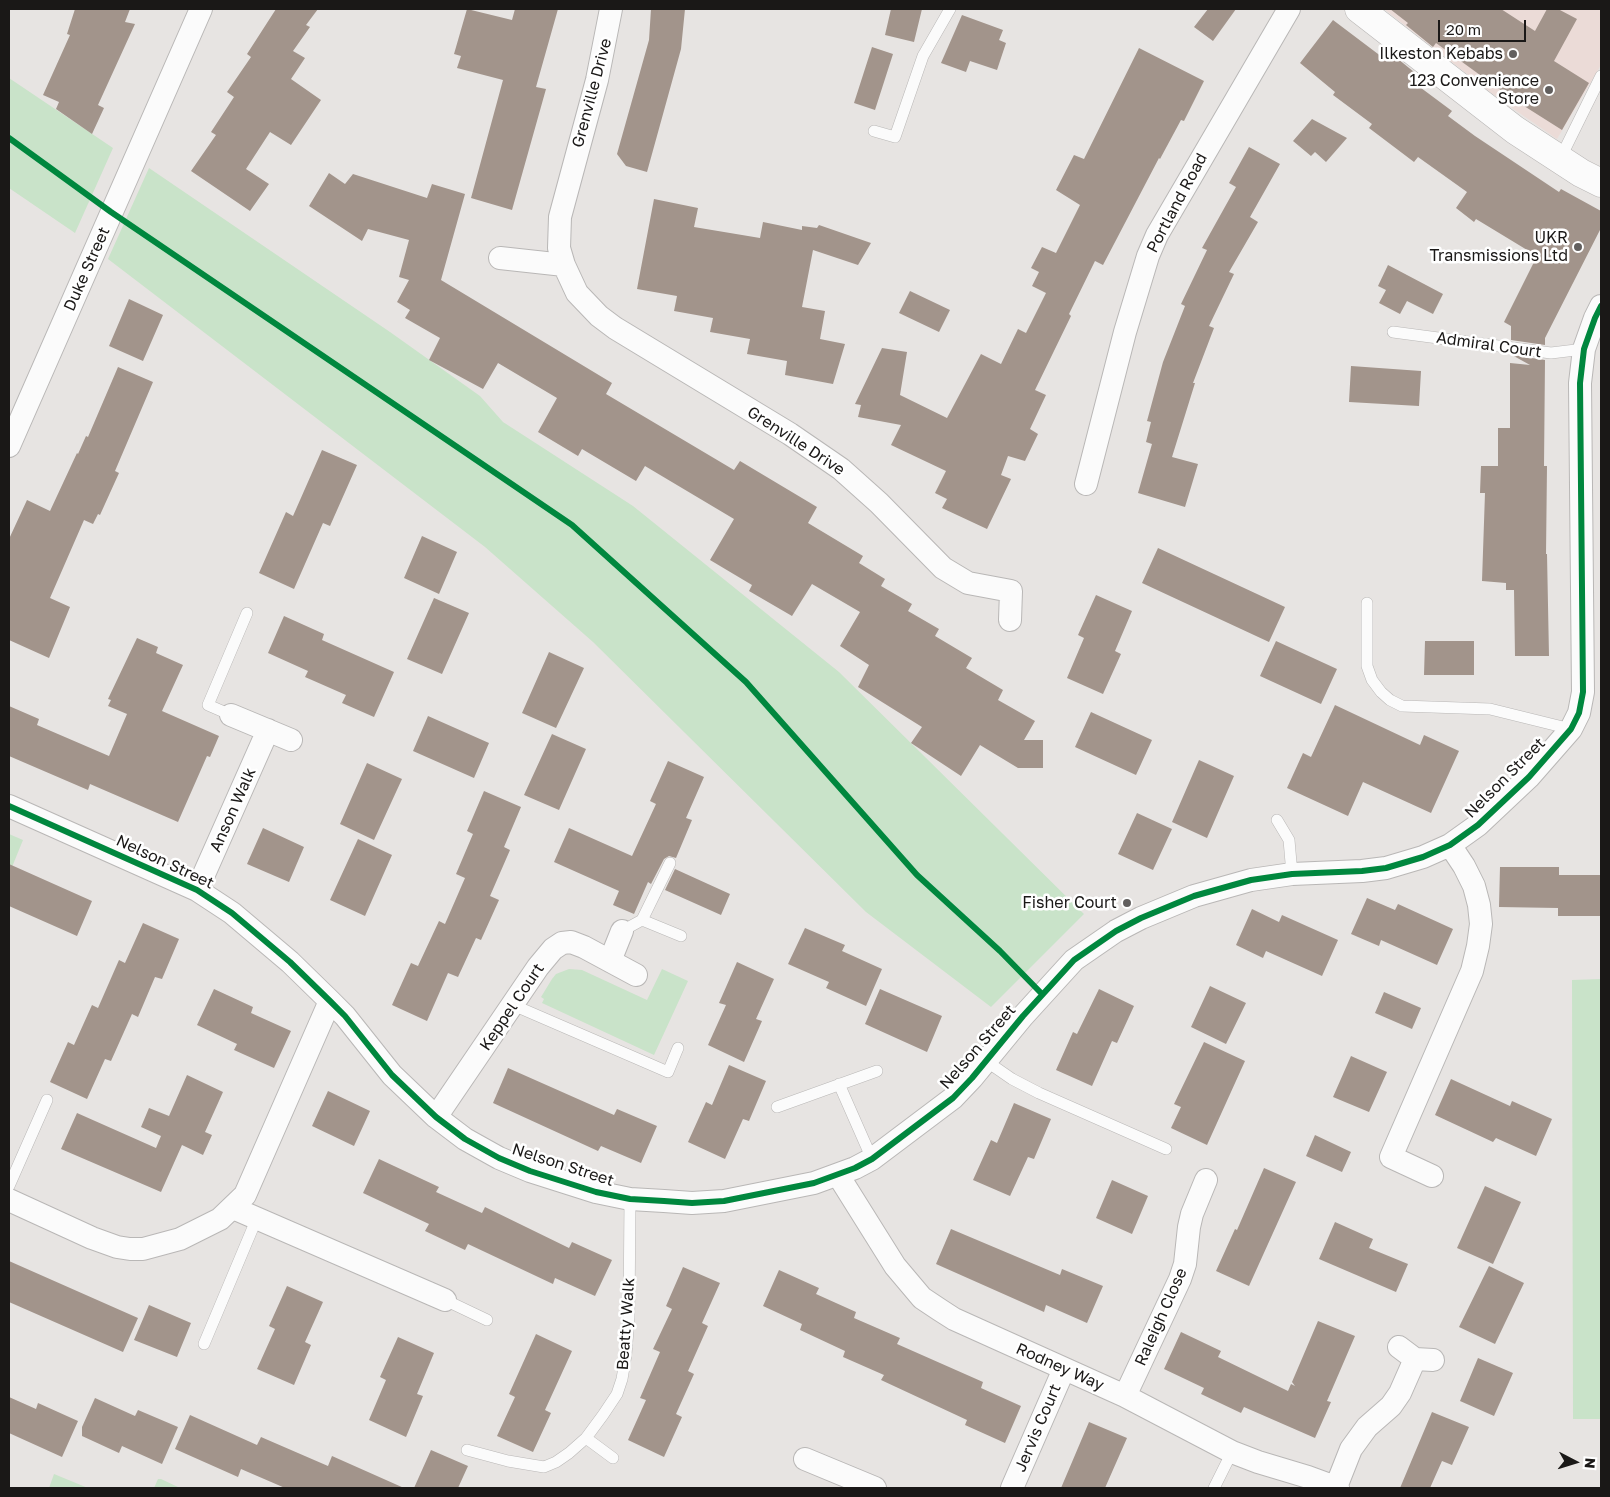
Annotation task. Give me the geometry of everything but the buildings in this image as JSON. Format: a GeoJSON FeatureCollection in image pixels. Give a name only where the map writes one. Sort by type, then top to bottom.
{"type":"FeatureCollection","features":[{"type":"Feature","properties":{"kind":"street","name":"Duke Street"},"geometry":{"type":"LineString","coordinates":[[9,446],[201,9]]}},
{"type":"Feature","properties":{"kind":"street","name":"Grenville Drive"},"geometry":{"type":"LineString","coordinates":[[611,9],[597,80],[561,210],[559,248],[564,265],[577,293],[599,316],[634,340],[790,434],[841,469],[879,503],[943,568],[968,583],[1011,591],[1010,620]]}},
{"type":"Feature","properties":{"kind":"street","name":"Portland Road"},"geometry":{"type":"LineString","coordinates":[[1086,484],[1087,439],[1154,242],[1238,93],[1289,9]]}},
{"type":"Feature","properties":{"kind":"street"},"geometry":{"type":"LineString","coordinates":[[1359,9],[1515,130],[1560,160],[1601,183]]}},
{"type":"Feature","properties":{"kind":"street"},"geometry":{"type":"LineString","coordinates":[[500,258],[564,265]]}},
{"type":"Feature","properties":{"kind":"street","name":"Nelson Street"},"geometry":{"type":"LineString","coordinates":[[9,806],[197,890],[232,913],[290,962],[330,1001],[392,1075],[436,1117],[464,1139],[499,1158],[566,1184],[596,1192],[630,1199],[692,1203],[724,1201],[789,1189],[838,1175],[872,1159],[954,1098],[1022,1016],[1074,960],[1116,931],[1141,918],[1194,896],[1251,880],[1292,874],[1386,868],[1423,857],[1450,845],[1478,825],[1529,777],[1571,729],[1579,713],[1584,692],[1580,383],[1584,350],[1601,306]]}},
{"type":"Feature","properties":{"kind":"street"},"geometry":{"type":"LineString","coordinates":[[231,715],[291,740]]}},
{"type":"Feature","properties":{"kind":"street","name":"Anson Walk"},"geometry":{"type":"LineString","coordinates":[[197,890],[268,730]]}},
{"type":"Feature","properties":{"kind":"street"},"geometry":{"type":"LineString","coordinates":[[1432,1176],[1390,1157],[1472,971],[1478,946],[1481,924],[1474,886],[1450,845]]}},
{"type":"Feature","properties":{"kind":"street"},"geometry":{"type":"LineString","coordinates":[[610,961],[622,932]]}},
{"type":"Feature","properties":{"kind":"street","name":"Keppel Court"},"geometry":{"type":"LineString","coordinates":[[436,1117],[538,967],[553,948],[562,943],[571,942],[636,975]]}},
{"type":"Feature","properties":{"kind":"street"},"geometry":{"type":"LineString","coordinates":[[9,1200],[92,1238],[117,1247],[130,1249],[143,1249],[180,1239],[220,1220],[245,1195],[330,1001]]}},
{"type":"Feature","properties":{"kind":"street","name":"Rodney Way"},"geometry":{"type":"LineString","coordinates":[[838,1175],[895,1266],[922,1298],[954,1319],[1125,1396],[1232,1452],[1337,1488]]}},
{"type":"Feature","properties":{"kind":"street","name":"Raleigh Close"},"geometry":{"type":"LineString","coordinates":[[1125,1396],[1180,1278],[1185,1264],[1192,1214],[1206,1180]]}},
{"type":"Feature","properties":{"kind":"street"},"geometry":{"type":"LineString","coordinates":[[234,1208],[445,1300]]}},
{"type":"Feature","properties":{"kind":"street"},"geometry":{"type":"LineString","coordinates":[[1337,1488],[1351,1449],[1360,1435],[1391,1406],[1400,1393],[1416,1355]]}},
{"type":"Feature","properties":{"kind":"street","name":"Jervis Court"},"geometry":{"type":"LineString","coordinates":[[1012,1488],[1064,1369]]}},
{"type":"Feature","properties":{"kind":"street"},"geometry":{"type":"LineString","coordinates":[[805,1459],[840,1482],[875,1488]]}},
{"type":"Feature","properties":{"kind":"lane"},"geometry":{"type":"LineString","coordinates":[[874,131],[895,137],[923,56],[950,9]]}},
{"type":"Feature","properties":{"kind":"lane"},"geometry":{"type":"LineString","coordinates":[[1560,160],[1601,76]]}},
{"type":"Feature","properties":{"kind":"lane","name":"Admiral Court"},"geometry":{"type":"LineString","coordinates":[[1393,332],[1551,353],[1584,350]]}},
{"type":"Feature","properties":{"kind":"lane"},"geometry":{"type":"LineString","coordinates":[[1367,604],[1367,666],[1372,680],[1380,692],[1390,700],[1402,706],[1490,709],[1571,729]]}},
{"type":"Feature","properties":{"kind":"lane"},"geometry":{"type":"LineString","coordinates":[[231,715],[208,705],[247,612]]}},
{"type":"Feature","properties":{"kind":"lane"},"geometry":{"type":"LineString","coordinates":[[1277,820],[1290,840],[1292,874]]}},
{"type":"Feature","properties":{"kind":"lane"},"geometry":{"type":"LineString","coordinates":[[622,932],[642,920],[670,863]]}},
{"type":"Feature","properties":{"kind":"lane"},"geometry":{"type":"LineString","coordinates":[[642,920],[681,936]]}},
{"type":"Feature","properties":{"kind":"lane"},"geometry":{"type":"LineString","coordinates":[[512,1005],[668,1072],[678,1048]]}},
{"type":"Feature","properties":{"kind":"lane"},"geometry":{"type":"LineString","coordinates":[[986,1061],[1012,1079],[1039,1093],[1166,1149]]}},
{"type":"Feature","properties":{"kind":"lane"},"geometry":{"type":"LineString","coordinates":[[777,1107],[877,1071]]}},
{"type":"Feature","properties":{"kind":"lane"},"geometry":{"type":"LineString","coordinates":[[839,1084],[872,1159]]}},
{"type":"Feature","properties":{"kind":"lane"},"geometry":{"type":"LineString","coordinates":[[9,1186],[47,1100]]}},
{"type":"Feature","properties":{"kind":"lane","name":"Beatty Walk"},"geometry":{"type":"LineString","coordinates":[[467,1450],[508,1461],[544,1467],[556,1462],[586,1438],[617,1394],[625,1367],[629,1317],[630,1199]]}},
{"type":"Feature","properties":{"kind":"lane"},"geometry":{"type":"LineString","coordinates":[[204,1344],[257,1218]]}},
{"type":"Feature","properties":{"kind":"lane"},"geometry":{"type":"LineString","coordinates":[[445,1300],[487,1320]]}},
{"type":"Feature","properties":{"kind":"lane"},"geometry":{"type":"LineString","coordinates":[[586,1438],[614,1458]]}},
{"type":"Feature","properties":{"kind":"lane"},"geometry":{"type":"LineString","coordinates":[[1214,1488],[1232,1452]]}},
{"type":"Feature","properties":{"kind":"shaded area"},"geometry":{"type":"Polygon","coordinates":[[[1384,9],[1601,9],[1601,65],[1557,139],[1499,99],[1384,9]]]}},
{"type":"Feature","properties":{"kind":"green space"},"geometry":{"type":"Polygon","coordinates":[[[9,78],[113,148],[75,233],[9,188],[9,78]]]}},
{"type":"Feature","properties":{"kind":"green space"},"geometry":{"type":"Polygon","coordinates":[[[149,168],[390,332],[480,396],[503,422],[633,506],[839,672],[1084,914],[991,1007],[866,912],[593,642],[485,547],[108,259],[149,168]]]}},
{"type":"Feature","properties":{"kind":"green space"},"geometry":{"type":"Polygon","coordinates":[[[9,834],[23,840],[12,867],[9,865],[9,834]]]}},
{"type":"Feature","properties":{"kind":"green space"},"geometry":{"type":"Polygon","coordinates":[[[569,969],[582,970],[647,1000],[662,969],[688,981],[654,1055],[542,1003],[544,999],[541,997],[552,979],[556,974],[569,969]]]}},
{"type":"Feature","properties":{"kind":"green space"},"geometry":{"type":"Polygon","coordinates":[[[1601,979],[1601,1419],[1573,1419],[1572,980],[1601,979]]]}},
{"type":"Feature","properties":{"kind":"green space"},"geometry":{"type":"Polygon","coordinates":[[[54,1474],[88,1488],[49,1488],[54,1474]]]}},
{"type":"Feature","properties":{"kind":"green space"},"geometry":{"type":"Polygon","coordinates":[[[158,1479],[161,1479],[180,1488],[154,1488],[158,1479]]]}},
{"type":"Feature","properties":{"kind":"cycle path"},"geometry":{"type":"LineString","coordinates":[[9,138],[111,212],[572,525],[746,682],[917,875],[1000,951],[1042,994]]}},
{"type":"Feature","properties":{"kind":"cycle path"},"geometry":{"type":"LineString","coordinates":[[9,806],[197,890],[232,913],[290,962],[330,1001],[345,1016],[392,1075],[436,1117],[465,1139],[499,1158],[530,1171],[596,1192],[630,1199],[692,1203],[724,1201],[814,1183],[855,1168],[872,1159],[953,1098],[1074,960],[1116,931],[1141,918],[1194,896],[1251,880],[1292,874],[1386,868],[1423,857],[1450,845],[1478,825],[1529,777],[1571,729],[1579,713],[1583,692],[1580,383],[1584,349],[1601,306]]}},
{"type":"Feature","properties":{"kind":"place","name":"Ilkeston Kebabs"},"geometry":{"type":"Point","coordinates":[1513,54]}},
{"type":"Feature","properties":{"kind":"place","name":"123 Convenience Store"},"geometry":{"type":"Point","coordinates":[1549,90]}},
{"type":"Feature","properties":{"kind":"place","name":"UKR Transmissions Ltd"},"geometry":{"type":"Point","coordinates":[1578,247]}},
{"type":"Feature","properties":{"kind":"place","name":"Fisher Court"},"geometry":{"type":"Point","coordinates":[1127,903]}}]}
